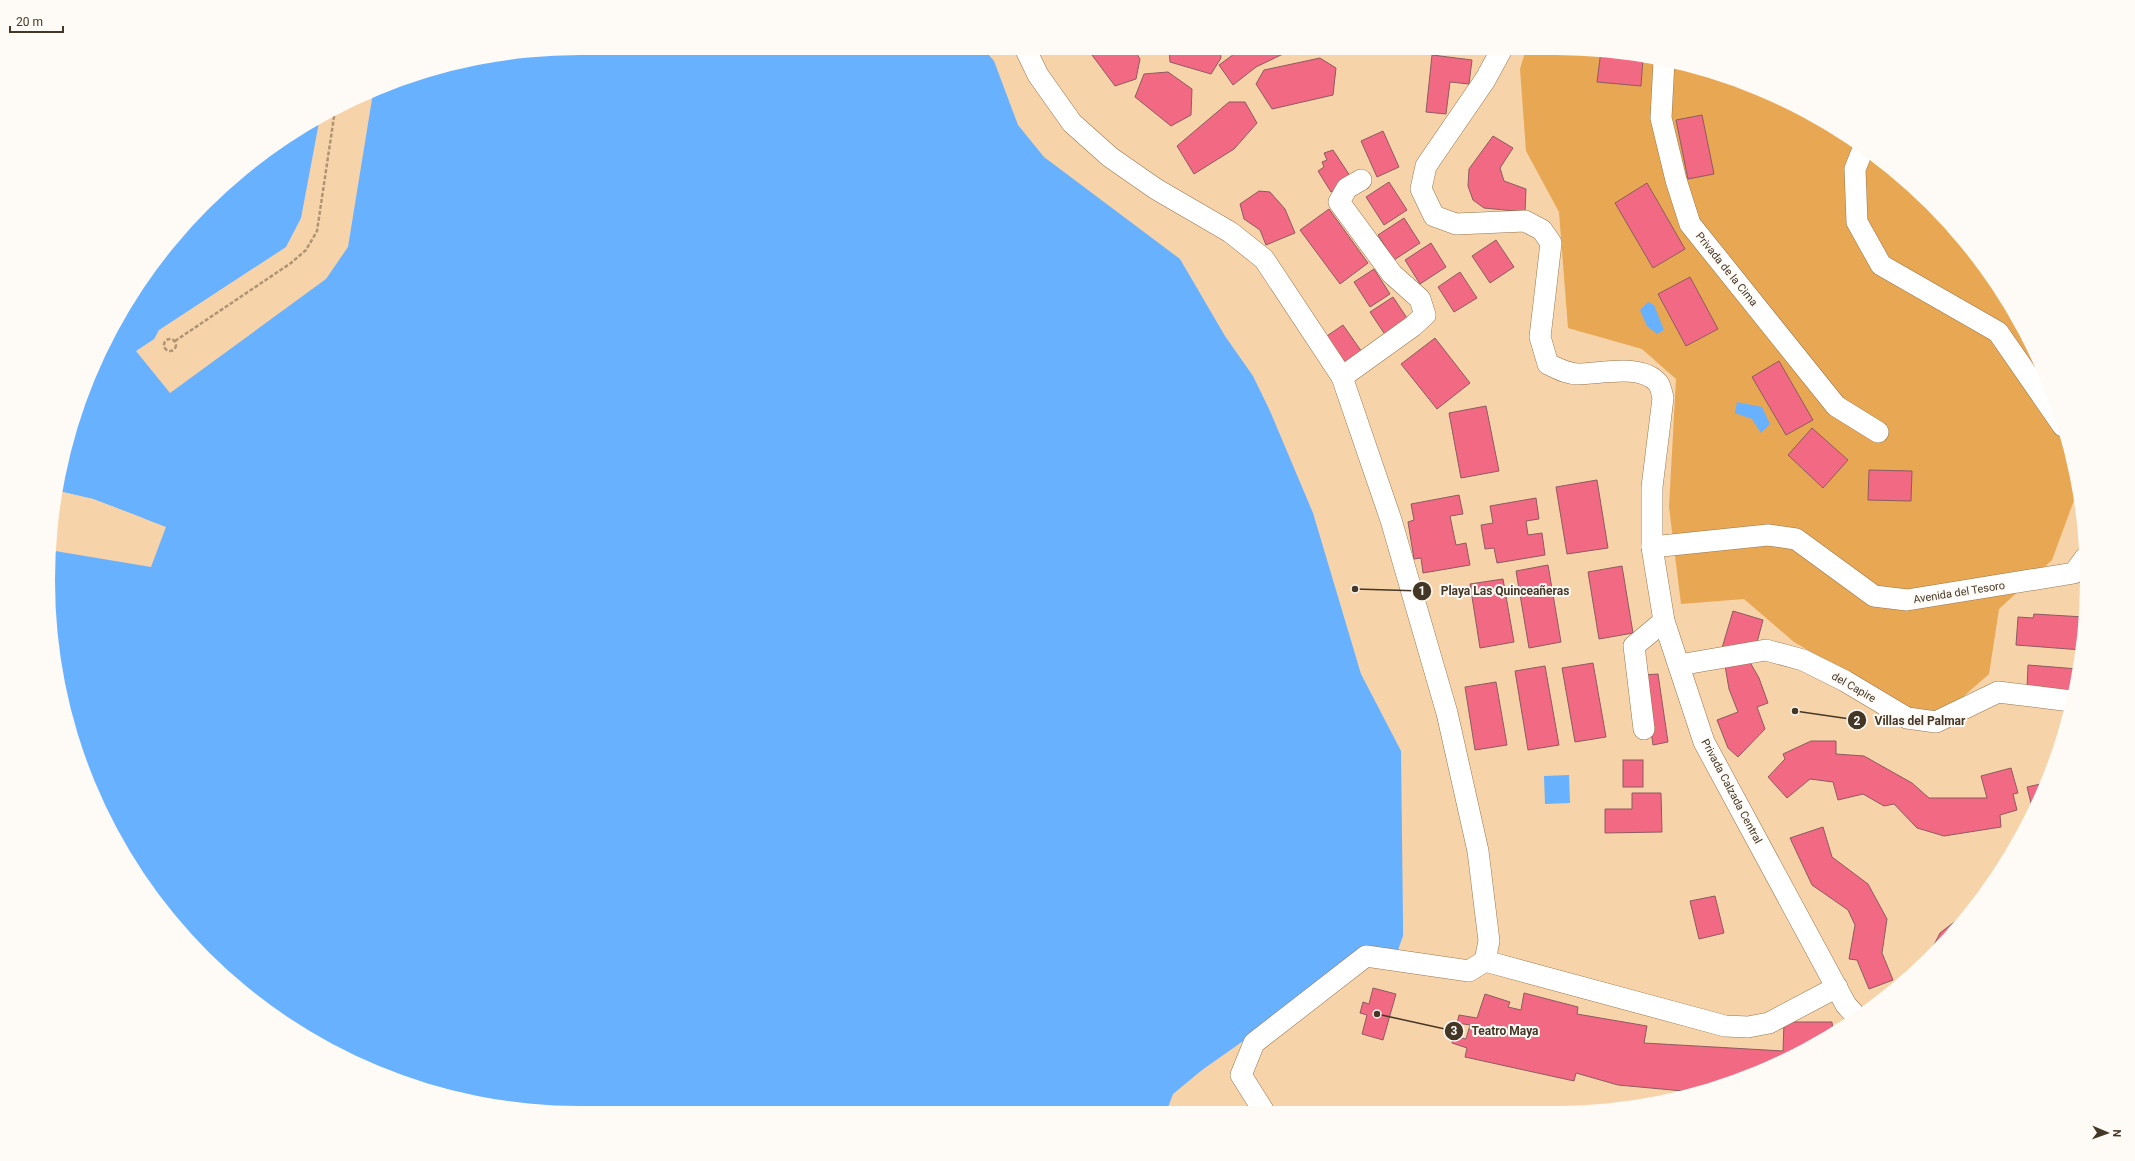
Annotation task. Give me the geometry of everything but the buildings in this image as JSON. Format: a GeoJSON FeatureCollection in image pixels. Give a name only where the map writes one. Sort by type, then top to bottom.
{"type":"FeatureCollection","features":[{"type":"Feature","properties":{"kind":"street"},"geometry":{"type":"LineString","coordinates":[[1028,55],[1038,75],[1072,123],[1110,157],[1156,189],[1230,232],[1264,259],[1342,377],[1391,520],[1447,713],[1478,851],[1489,940],[1485,961]]}},
{"type":"Feature","properties":{"kind":"street","name":"Privada Calzada Central"},"geometry":{"type":"LineString","coordinates":[[1499,55],[1485,80],[1426,166],[1421,189],[1434,216],[1456,224],[1525,221],[1542,230],[1551,243],[1540,337],[1548,364],[1565,372],[1577,374],[1609,370],[1647,375],[1659,384],[1663,398],[1652,487],[1652,547],[1664,622],[1704,742],[1846,1005],[1853,1012]]}},
{"type":"Feature","properties":{"kind":"street","name":"Privada de la Cima"},"geometry":{"type":"LineString","coordinates":[[1664,67],[1661,118],[1676,180],[1690,224],[1836,406],[1878,432]]}},
{"type":"Feature","properties":{"kind":"street"},"geometry":{"type":"LineString","coordinates":[[1861,155],[1855,169],[1856,222],[1881,265],[1998,332],[2051,408]]}},
{"type":"Feature","properties":{"kind":"street"},"geometry":{"type":"LineString","coordinates":[[1342,377],[1413,326],[1425,314],[1420,299],[1392,274],[1339,202],[1347,188],[1361,180]]}},
{"type":"Feature","properties":{"kind":"street","name":"Avenida del Tesoro"},"geometry":{"type":"LineString","coordinates":[[1652,547],[1768,535],[1796,539],[1874,596],[1907,600],[2074,573],[2080,565]]}},
{"type":"Feature","properties":{"kind":"street"},"geometry":{"type":"LineString","coordinates":[[1644,729],[1634,646],[1664,622]]}},
{"type":"Feature","properties":{"kind":"street","name":"del Capire"},"geometry":{"type":"LineString","coordinates":[[1678,664],[1766,650],[1803,660],[1845,681],[1907,718],[1936,722],[1998,692],[2066,699]]}},
{"type":"Feature","properties":{"kind":"street"},"geometry":{"type":"LineString","coordinates":[[1260,1106],[1241,1075],[1254,1043],[1366,956],[1469,971],[1485,961],[1725,1026],[1748,1027],[1769,1023],[1837,987]]}},
{"type":"Feature","properties":{"kind":"path"},"geometry":{"type":"LineString","coordinates":[[175,341],[291,263],[306,250],[317,231],[334,116]]}},
{"type":"Feature","properties":{"kind":"path"},"geometry":{"type":"LineString","coordinates":[[170,339],[175,341],[176,345],[173,350],[166,349],[164,344],[166,340],[170,339]]}},
{"type":"Feature","properties":{"kind":"shaded area"},"geometry":{"type":"Polygon","coordinates":[[[1524,55],[1589,56],[1623,59],[1691,73],[1756,95],[1787,109],[1817,125],[1846,144],[1901,185],[1950,234],[1991,289],[2010,318],[2040,379],[2052,412],[2062,444],[2074,500],[2052,560],[1999,609],[1989,674],[1933,723],[1794,642],[1744,599],[1681,604],[1669,507],[1676,379],[1642,349],[1568,328],[1559,212],[1526,151],[1520,69],[1524,55]]]}},
{"type":"Feature","properties":{"kind":"water"},"geometry":{"type":"Polygon","coordinates":[[[989,55],[994,61],[1018,125],[1044,157],[1180,259],[1225,336],[1253,376],[1270,411],[1313,513],[1361,674],[1401,751],[1403,936],[1398,950],[1290,1008],[1202,1070],[1173,1094],[1168,1106],[580,1106],[512,1102],[444,1088],[379,1066],[318,1036],[289,1017],[234,976],[185,927],[144,872],[125,843],[109,813],[95,782],[83,749],[73,717],[65,683],[59,649],[56,615],[56,551],[151,567],[166,527],[93,499],[63,492],[73,444],[95,379],[125,318],[164,261],[185,234],[234,185],[289,144],[322,123],[304,223],[289,250],[136,351],[170,393],[326,279],[348,247],[372,98],[444,73],[512,59],[546,56],[989,55]]]}},
{"type":"Feature","properties":{"kind":"water"},"geometry":{"type":"Polygon","coordinates":[[[1648,302],[1654,305],[1664,330],[1657,334],[1647,326],[1640,310],[1648,302]]]}},
{"type":"Feature","properties":{"kind":"water"},"geometry":{"type":"Polygon","coordinates":[[[1737,402],[1762,407],[1770,424],[1761,433],[1752,419],[1735,413],[1737,402]]]}},
{"type":"Feature","properties":{"kind":"water"},"geometry":{"type":"Polygon","coordinates":[[[1569,775],[1570,803],[1545,804],[1544,776],[1569,775]]]}},
{"type":"Feature","properties":{"kind":"pier"},"geometry":{"type":"Polygon","coordinates":[[[324,122],[306,224],[291,251],[152,343],[159,330],[286,247],[301,218],[319,125],[324,122]]]}},
{"type":"Feature","properties":{"kind":"pier"},"geometry":{"type":"Polygon","coordinates":[[[63,492],[93,499],[143,518],[148,522],[92,501],[62,494],[63,492]]]}},
{"type":"Feature","properties":{"kind":"place","name":"Playa Las Quinceañeras"},"geometry":{"type":"Point","coordinates":[1355,589]}},
{"type":"Feature","properties":{"kind":"place","name":"Villas del Palmar"},"geometry":{"type":"Point","coordinates":[1795,711]}},
{"type":"Feature","properties":{"kind":"place","name":"Teatro Maya"},"geometry":{"type":"Point","coordinates":[1377,1014]}}]}
